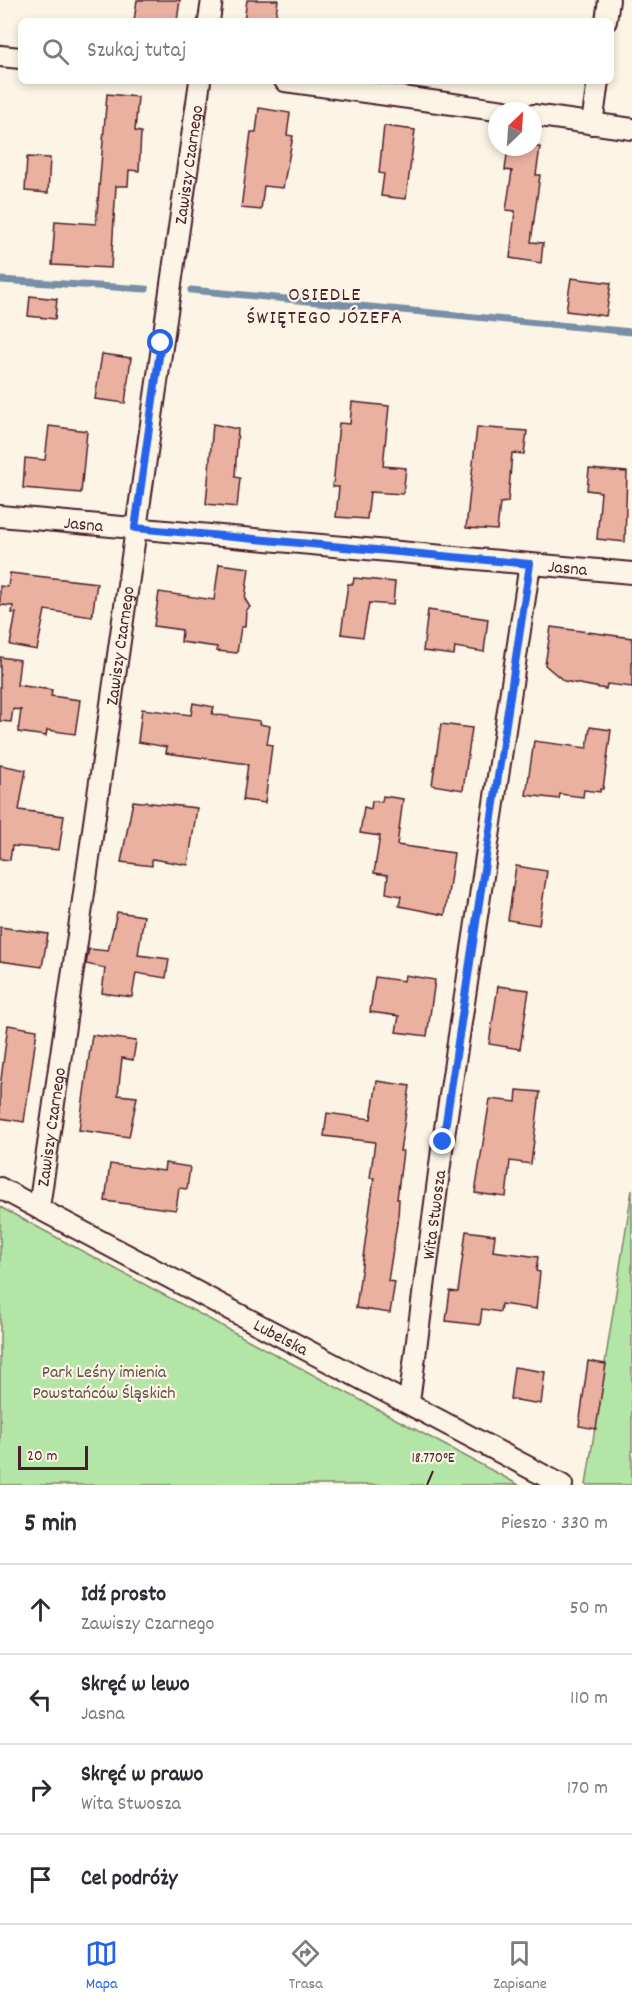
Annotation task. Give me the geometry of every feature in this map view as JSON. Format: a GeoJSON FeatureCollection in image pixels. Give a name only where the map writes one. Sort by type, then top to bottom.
{"type":"FeatureCollection","features":[{"type":"Feature","properties":{"kind":"street"},"geometry":{"type":"LineString","coordinates":[[209,18],[212,0]]}},
{"type":"Feature","properties":{"kind":"street"},"geometry":{"type":"LineString","coordinates":[[606,18],[609,0]]}},
{"type":"Feature","properties":{"kind":"street"},"geometry":{"type":"LineString","coordinates":[[0,56],[18,58]]}},
{"type":"Feature","properties":{"kind":"street","name":"Zawiszy Czarnego"},"geometry":{"type":"LineString","coordinates":[[39,1208],[200,84]]}},
{"type":"Feature","properties":{"kind":"street"},"geometry":{"type":"LineString","coordinates":[[307,84],[488,109]]}},
{"type":"Feature","properties":{"kind":"street"},"geometry":{"type":"LineString","coordinates":[[592,123],[598,84]]}},
{"type":"Feature","properties":{"kind":"street"},"geometry":{"type":"LineString","coordinates":[[542,116],[632,129]]}},
{"type":"Feature","properties":{"kind":"street","name":"Jasna"},"geometry":{"type":"LineString","coordinates":[[0,516],[632,573]]}},
{"type":"Feature","properties":{"kind":"street","name":"Wita Stwosza"},"geometry":{"type":"LineString","coordinates":[[409,1402],[443,1142],[530,564]]}},
{"type":"Feature","properties":{"kind":"street","name":"Lubelska"},"geometry":{"type":"LineString","coordinates":[[0,1188],[409,1402],[562,1485]]}},
{"type":"Feature","properties":{"kind":"green space"},"geometry":{"type":"Polygon","coordinates":[[[632,1190],[632,1485],[586,1485],[632,1190]]]}},
{"type":"Feature","properties":{"kind":"green space","name":"Park Leśny imienia Powstańców Śląskich"},"geometry":{"type":"Polygon","coordinates":[[[0,1207],[519,1485],[0,1485],[0,1207]]]}},
{"type":"Feature","properties":{"kind":"building"},"geometry":{"type":"Polygon","coordinates":[[[137,0],[180,0],[177,18],[134,18],[137,0]]]}},
{"type":"Feature","properties":{"kind":"building"},"geometry":{"type":"Polygon","coordinates":[[[247,0],[278,0],[275,18],[244,18],[247,0]]]}},
{"type":"Feature","properties":{"kind":"building"},"geometry":{"type":"Polygon","coordinates":[[[107,94],[138,97],[135,131],[141,132],[139,171],[129,170],[128,186],[116,186],[111,268],[52,265],[55,221],[96,224],[107,94]]]}},
{"type":"Feature","properties":{"kind":"building"},"geometry":{"type":"Polygon","coordinates":[[[259,108],[290,113],[287,135],[293,136],[283,188],[264,186],[261,210],[241,208],[251,132],[256,132],[259,108]]]}},
{"type":"Feature","properties":{"kind":"building"},"geometry":{"type":"Polygon","coordinates":[[[384,126],[415,130],[406,199],[381,196],[384,174],[379,173],[384,126]]]}},
{"type":"Feature","properties":{"kind":"building"},"geometry":{"type":"Polygon","coordinates":[[[507,156],[539,156],[536,175],[540,175],[531,242],[543,243],[541,263],[510,258],[515,211],[506,210],[512,171],[505,170],[507,156]]]}},
{"type":"Feature","properties":{"kind":"building"},"geometry":{"type":"Polygon","coordinates":[[[27,157],[50,158],[48,193],[25,191],[27,157]]]}},
{"type":"Feature","properties":{"kind":"building"},"geometry":{"type":"Polygon","coordinates":[[[571,278],[611,283],[606,316],[566,311],[571,278]]]}},
{"type":"Feature","properties":{"kind":"building"},"geometry":{"type":"Polygon","coordinates":[[[30,296],[57,299],[55,319],[28,316],[30,296]]]}},
{"type":"Feature","properties":{"kind":"building"},"geometry":{"type":"Polygon","coordinates":[[[102,354],[131,358],[125,403],[95,399],[102,354]]]}},
{"type":"Feature","properties":{"kind":"building"},"geometry":{"type":"Polygon","coordinates":[[[352,402],[389,406],[383,466],[406,468],[403,494],[370,492],[367,519],[336,517],[339,487],[333,487],[339,423],[350,424],[352,402]]]}},
{"type":"Feature","properties":{"kind":"building"},"geometry":{"type":"Polygon","coordinates":[[[213,424],[238,429],[235,477],[240,478],[237,507],[206,504],[213,424]]]}},
{"type":"Feature","properties":{"kind":"building"},"geometry":{"type":"Polygon","coordinates":[[[49,426],[87,431],[81,493],[23,488],[25,458],[45,460],[49,426]]]}},
{"type":"Feature","properties":{"kind":"building"},"geometry":{"type":"Polygon","coordinates":[[[477,427],[527,431],[524,454],[512,453],[508,502],[500,503],[497,530],[466,528],[477,427]]]}},
{"type":"Feature","properties":{"kind":"building"},"geometry":{"type":"Polygon","coordinates":[[[589,469],[627,472],[625,542],[597,539],[601,492],[587,490],[589,469]]]}},
{"type":"Feature","properties":{"kind":"building"},"geometry":{"type":"Polygon","coordinates":[[[219,564],[249,568],[245,599],[250,607],[246,610],[245,627],[241,627],[237,653],[217,651],[217,647],[181,642],[182,630],[154,626],[159,592],[214,600],[219,564]]]}},
{"type":"Feature","properties":{"kind":"building"},"geometry":{"type":"Polygon","coordinates":[[[10,573],[97,583],[92,617],[45,610],[37,650],[10,645],[16,613],[12,613],[13,606],[0,605],[0,586],[8,587],[10,573]]]}},
{"type":"Feature","properties":{"kind":"building"},"geometry":{"type":"Polygon","coordinates":[[[354,578],[395,582],[393,605],[369,603],[363,637],[341,634],[348,584],[353,584],[354,578]]]}},
{"type":"Feature","properties":{"kind":"building"},"geometry":{"type":"Polygon","coordinates":[[[428,610],[488,619],[484,652],[455,647],[454,655],[423,651],[428,610]]]}},
{"type":"Feature","properties":{"kind":"building"},"geometry":{"type":"Polygon","coordinates":[[[551,627],[632,638],[632,687],[607,684],[606,689],[564,681],[545,665],[551,627]]]}},
{"type":"Feature","properties":{"kind":"building"},"geometry":{"type":"Polygon","coordinates":[[[0,657],[20,660],[17,685],[52,690],[51,696],[80,700],[75,734],[47,730],[46,736],[18,732],[21,710],[13,709],[11,722],[0,721],[0,657]]]}},
{"type":"Feature","properties":{"kind":"building"},"geometry":{"type":"Polygon","coordinates":[[[193,703],[214,707],[212,714],[260,721],[259,724],[270,726],[267,744],[272,745],[265,803],[243,800],[248,764],[166,753],[167,747],[138,742],[142,709],[191,715],[193,703]]]}},
{"type":"Feature","properties":{"kind":"building"},"geometry":{"type":"Polygon","coordinates":[[[441,724],[472,728],[463,790],[432,785],[441,724]]]}},
{"type":"Feature","properties":{"kind":"building"},"geometry":{"type":"Polygon","coordinates":[[[590,727],[611,730],[603,789],[600,789],[600,792],[584,790],[583,797],[560,794],[559,799],[526,795],[534,741],[587,748],[590,727]]]}},
{"type":"Feature","properties":{"kind":"building"},"geometry":{"type":"Polygon","coordinates":[[[0,765],[26,770],[19,810],[64,816],[59,850],[12,846],[10,860],[0,859],[0,765]]]}},
{"type":"Feature","properties":{"kind":"building"},"geometry":{"type":"Polygon","coordinates":[[[383,796],[403,799],[397,845],[454,853],[445,915],[399,906],[401,896],[386,893],[388,875],[374,873],[380,836],[360,833],[364,807],[371,809],[372,801],[382,802],[383,796]]]}},
{"type":"Feature","properties":{"kind":"building"},"geometry":{"type":"Polygon","coordinates":[[[133,801],[197,808],[188,865],[152,859],[152,866],[121,862],[133,801]]]}},
{"type":"Feature","properties":{"kind":"building"},"geometry":{"type":"Polygon","coordinates":[[[516,866],[547,871],[539,925],[508,920],[516,866]]]}},
{"type":"Feature","properties":{"kind":"building"},"geometry":{"type":"Polygon","coordinates":[[[117,912],[144,916],[138,955],[169,959],[166,978],[136,973],[132,997],[102,993],[105,968],[86,964],[89,949],[108,951],[117,912]]]}},
{"type":"Feature","properties":{"kind":"building"},"geometry":{"type":"Polygon","coordinates":[[[0,927],[48,934],[42,967],[0,961],[0,927]]]}},
{"type":"Feature","properties":{"kind":"building"},"geometry":{"type":"Polygon","coordinates":[[[405,975],[435,980],[427,1036],[396,1032],[399,1016],[370,1012],[375,977],[404,981],[405,975]]]}},
{"type":"Feature","properties":{"kind":"building"},"geometry":{"type":"Polygon","coordinates":[[[498,986],[529,990],[520,1049],[489,1044],[498,986]]]}},
{"type":"Feature","properties":{"kind":"building"},"geometry":{"type":"Polygon","coordinates":[[[8,1025],[37,1030],[24,1122],[0,1118],[0,1087],[8,1025]]]}},
{"type":"Feature","properties":{"kind":"building"},"geometry":{"type":"Polygon","coordinates":[[[92,1035],[136,1041],[133,1060],[122,1058],[118,1095],[137,1097],[129,1137],[79,1130],[92,1035]]]}},
{"type":"Feature","properties":{"kind":"building"},"geometry":{"type":"Polygon","coordinates":[[[377,1081],[410,1086],[400,1151],[403,1151],[397,1199],[399,1199],[398,1217],[388,1281],[395,1282],[390,1313],[356,1308],[374,1178],[370,1178],[375,1142],[324,1136],[327,1113],[371,1119],[377,1081]]]}},
{"type":"Feature","properties":{"kind":"building"},"geometry":{"type":"Polygon","coordinates":[[[517,1090],[540,1092],[531,1164],[510,1161],[506,1197],[475,1193],[490,1099],[516,1102],[517,1090]]]}},
{"type":"Feature","properties":{"kind":"building"},"geometry":{"type":"Polygon","coordinates":[[[165,1163],[190,1167],[187,1189],[179,1188],[176,1210],[105,1201],[110,1164],[164,1171],[165,1163]]]}},
{"type":"Feature","properties":{"kind":"building"},"geometry":{"type":"Polygon","coordinates":[[[466,1231],[495,1235],[493,1251],[538,1257],[536,1271],[540,1272],[536,1309],[501,1304],[500,1312],[482,1309],[480,1325],[446,1321],[450,1291],[458,1292],[466,1231]]]}},
{"type":"Feature","properties":{"kind":"building"},"geometry":{"type":"Polygon","coordinates":[[[588,1361],[606,1364],[596,1429],[579,1426],[588,1361]]]}},
{"type":"Feature","properties":{"kind":"building"},"geometry":{"type":"Polygon","coordinates":[[[514,1367],[545,1372],[541,1404],[510,1399],[514,1367]]]}},
{"type":"Feature","properties":{"kind":"waterway"},"geometry":{"type":"LineString","coordinates":[[0,280],[146,289]]}},
{"type":"Feature","properties":{"kind":"waterway"},"geometry":{"type":"LineString","coordinates":[[191,290],[632,332]]}},
{"type":"Feature","properties":{"kind":"district","name":"OSIEDLE ŚWIĘTEGO JÓZEFA"},"geometry":{"type":"Point","coordinates":[325,304]}},
{"type":"Feature","properties":{"kind":"route"},"geometry":{"type":"LineString","coordinates":[[161,343],[135,528],[530,564],[443,1142]]}}]}
